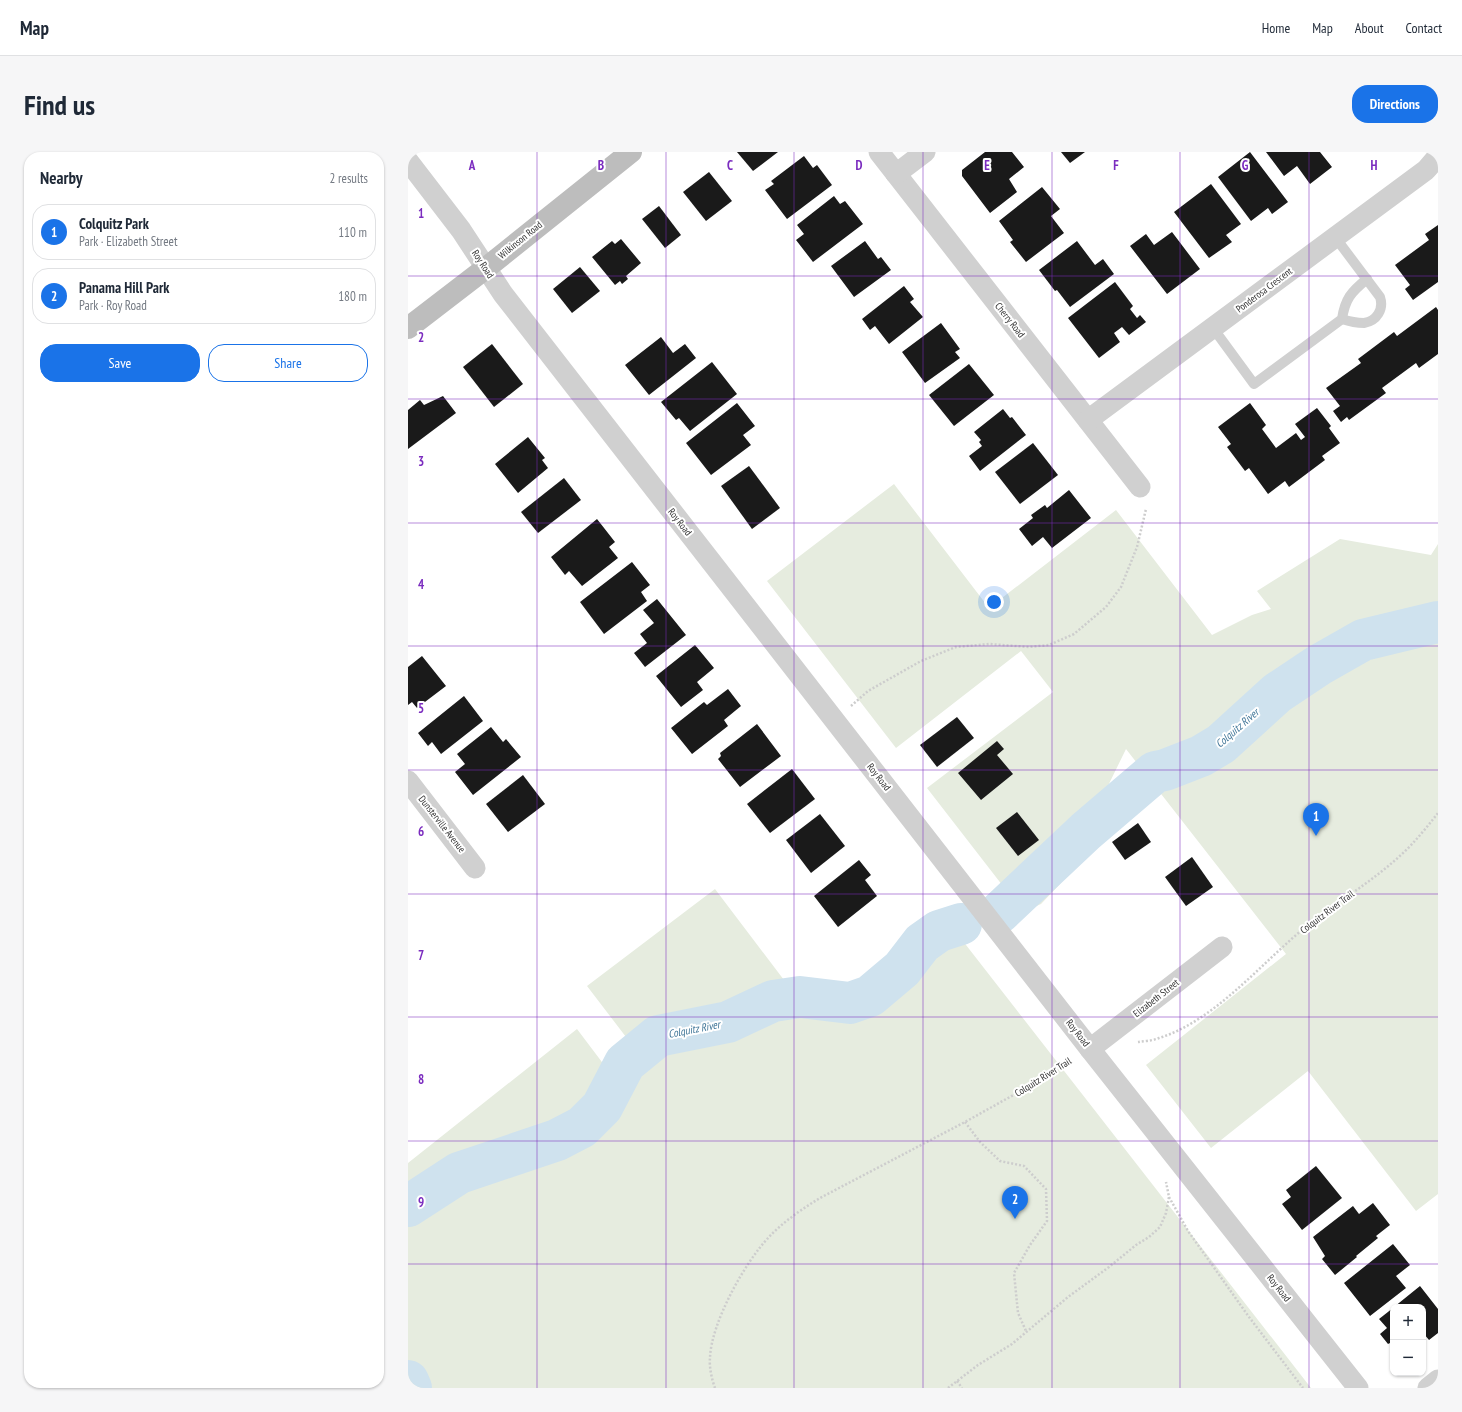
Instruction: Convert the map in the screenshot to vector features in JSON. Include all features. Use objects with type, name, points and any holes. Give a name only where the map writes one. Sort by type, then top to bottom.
[{"type":"main road","name":"Wilkinson Road","points":[[408,328],[486,268],[631,152]]},
{"type":"street","name":"Cherry Road","points":[[879,152],[1140,487]]},
{"type":"street","points":[[896,174],[925,152]]},
{"type":"street","name":"Ponderosa Crescent","points":[[1088,420],[1426,170],[1438,156]]},
{"type":"street","name":"Roy Road","points":[[408,161],[461,230],[502,294],[1090,1049],[1358,1388]]},
{"type":"street","name":"Dunsterville Avenue","points":[[408,781],[475,868]]},
{"type":"street","name":"Elizabeth Street","points":[[1090,1049],[1222,947]]},
{"type":"street","points":[[1428,1388],[1438,1380]]},
{"type":"lane","points":[[1335,237],[1380,297],[1382,304],[1380,312],[1370,321],[1363,323],[1342,319]]},
{"type":"lane","points":[[1212,328],[1254,384],[1342,319],[1344,305],[1350,294],[1367,279]]},
{"type":"path","points":[[835,721],[868,691],[921,661],[956,647],[989,644],[1029,647],[1049,645],[1074,634],[1106,607],[1121,587],[1137,547],[1147,508],[1140,487]]},
{"type":"path","name":"Colquitz River Trail","points":[[1134,1043],[1158,1039],[1194,1022],[1224,1000],[1307,926],[1381,872],[1403,853],[1438,813]]},
{"type":"path","name":"Colquitz River Trail","points":[[715,1388],[710,1359],[713,1334],[731,1292],[749,1263],[769,1237],[805,1207],[820,1198],[965,1122],[1017,1093],[1056,1067],[1090,1049]]},
{"type":"path","points":[[965,1122],[980,1142],[1000,1161],[1024,1166],[1046,1189],[1047,1221],[1030,1245],[1014,1273],[1018,1313],[1026,1331]]},
{"type":"path","points":[[948,1388],[978,1365],[1012,1344],[1068,1297],[1136,1245],[1149,1237],[1160,1227],[1166,1213],[1168,1197],[1165,1177],[1181,1163]]},
{"type":"path","points":[[1168,1197],[1188,1231],[1248,1317],[1303,1388]]},
{"type":"path","points":[[957,1381],[962,1388]]},
{"type":"shaded area","points":[[894,484],[989,608],[1116,510],[1212,635],[1252,615],[1271,609],[1257,591],[1340,539],[1431,555],[1438,544],[1438,1194],[1416,1211],[1308,1071],[1211,1148],[1146,1065],[1286,954],[1126,749],[1060,884],[1041,904],[1023,912],[927,788],[1053,692],[1021,651],[896,748],[767,581]]},
{"type":"shaded area","points":[[715,889],[787,984],[796,981],[805,982],[838,997],[856,997],[864,993],[871,987],[894,954],[908,942],[926,937],[959,936],[1311,1388],[408,1388],[408,1163],[577,1029],[617,1082],[626,1066],[639,1054],[587,986]]},
{"type":"building","points":[[737,152],[778,152],[753,171]]},
{"type":"building","points":[[985,152],[1012,152],[1024,167],[1009,179],[1017,192],[990,213],[962,176],[962,170]]},
{"type":"building","points":[[1061,152],[1085,152],[1070,163]]},
{"type":"building","points":[[1250,152],[1288,202],[1272,214],[1268,208],[1251,221],[1218,177]]},
{"type":"building","points":[[1266,152],[1320,152],[1332,167],[1310,184],[1297,166],[1284,176]]},
{"type":"building","points":[[804,156],[813,168],[817,165],[832,185],[787,219],[765,190],[774,184],[771,181]]},
{"type":"building","points":[[709,172],[732,201],[706,221],[683,192]]},
{"type":"building","points":[[1211,184],[1241,224],[1226,235],[1232,242],[1209,258],[1174,212]]},
{"type":"building","points":[[1042,187],[1060,209],[1051,216],[1064,233],[1026,262],[1010,242],[1013,240],[999,221]]},
{"type":"building","points":[[834,196],[840,204],[845,201],[863,224],[813,262],[796,240],[804,234],[797,225]]},
{"type":"building","points":[[659,206],[681,235],[665,248],[642,219]]},
{"type":"building","points":[[1438,225],[1438,282],[1413,300],[1405,289],[1410,285],[1395,265],[1429,240],[1425,234]]},
{"type":"building","points":[[1172,232],[1200,269],[1167,294],[1130,246],[1146,234],[1154,245]]},
{"type":"building","points":[[621,239],[641,263],[626,276],[628,279],[622,284],[620,281],[615,285],[592,257],[612,241],[615,244]]},
{"type":"building","points":[[865,241],[878,259],[881,257],[891,270],[854,297],[831,266]]},
{"type":"building","points":[[1077,241],[1095,265],[1103,259],[1114,274],[1070,307],[1057,290],[1055,291],[1039,270]]},
{"type":"building","points":[[580,267],[600,291],[572,313],[553,289]]},
{"type":"building","points":[[1115,282],[1133,306],[1130,309],[1137,318],[1140,315],[1146,322],[1129,335],[1122,327],[1114,333],[1120,342],[1099,358],[1068,318]]},
{"type":"building","points":[[904,286],[914,299],[910,302],[923,317],[889,344],[875,326],[870,330],[862,319]]},
{"type":"building","points":[[1436,307],[1438,310],[1438,354],[1419,368],[1416,363],[1382,388],[1386,393],[1349,420],[1347,417],[1341,422],[1333,411],[1340,406],[1326,388],[1361,363],[1358,359],[1394,332],[1397,336]]},
{"type":"building","points":[[941,323],[960,349],[955,352],[960,358],[925,383],[902,352]]},
{"type":"building","points":[[661,337],[673,353],[685,344],[696,358],[649,395],[625,365]]},
{"type":"building","points":[[492,344],[523,384],[494,407],[463,367]]},
{"type":"building","points":[[712,362],[737,394],[690,431],[679,418],[676,420],[661,402]]},
{"type":"building","points":[[969,364],[994,395],[954,426],[929,395]]},
{"type":"building","points":[[443,396],[456,413],[408,449],[408,410],[420,400],[424,405]]},
{"type":"building","points":[[737,403],[755,426],[743,435],[751,445],[711,475],[686,443]]},
{"type":"building","points":[[1250,403],[1266,425],[1262,429],[1276,448],[1296,433],[1301,440],[1305,437],[1295,424],[1317,408],[1331,426],[1329,428],[1340,443],[1322,456],[1325,460],[1289,487],[1285,481],[1268,494],[1249,468],[1245,471],[1227,447],[1231,444],[1218,427]]},
{"type":"building","points":[[1003,409],[1010,418],[1012,417],[1026,435],[980,471],[969,456],[982,446],[979,442],[981,440],[974,432]]},
{"type":"building","points":[[528,437],[545,458],[542,460],[548,468],[518,493],[495,464]]},
{"type":"building","points":[[1033,443],[1058,475],[1020,504],[995,472]]},
{"type":"building","points":[[749,466],[780,508],[752,529],[721,486]]},
{"type":"building","points":[[564,478],[581,500],[538,533],[521,512]]},
{"type":"building","points":[[1069,490],[1091,518],[1052,548],[1043,537],[1032,546],[1019,529],[1033,518],[1031,515],[1045,505],[1047,508]]},
{"type":"building","points":[[597,519],[615,542],[609,547],[618,558],[582,586],[569,571],[565,575],[551,557]]},
{"type":"building","points":[[632,562],[650,585],[641,592],[647,601],[604,634],[580,602]]},
{"type":"building","points":[[657,599],[686,635],[645,667],[634,653],[647,643],[640,634],[654,623],[643,610]]},
{"type":"building","points":[[695,645],[714,668],[697,682],[703,690],[681,707],[656,676]]},
{"type":"building","points":[[422,656],[446,686],[417,708],[412,702],[408,705],[408,667]]},
{"type":"building","points":[[728,689],[741,706],[724,720],[728,726],[692,754],[671,728],[704,702],[707,705]]},
{"type":"building","points":[[464,696],[483,721],[441,754],[432,742],[428,746],[418,733]]},
{"type":"building","points":[[957,717],[974,738],[937,767],[920,745]]},
{"type":"building","points":[[757,724],[781,756],[740,787],[718,759],[721,756],[720,753]]},
{"type":"building","points":[[491,727],[503,742],[506,739],[521,757],[473,795],[455,772],[465,764],[457,754]]},
{"type":"building","points":[[997,741],[1004,749],[997,755],[1013,774],[981,800],[958,773]]},
{"type":"building","points":[[792,769],[815,799],[770,833],[747,804]]},
{"type":"building","points":[[523,775],[545,804],[508,832],[486,804]]},
{"type":"building","points":[[1017,812],[1039,840],[1018,856],[996,828]]},
{"type":"building","points":[[820,814],[845,846],[811,873],[786,840]]},
{"type":"building","points":[[1138,823],[1151,842],[1125,860],[1112,842]]},
{"type":"building","points":[[1192,857],[1213,887],[1186,906],[1165,877]]},
{"type":"building","points":[[859,860],[871,875],[865,880],[877,896],[838,927],[814,896]]},
{"type":"building","points":[[1316,1166],[1342,1198],[1302,1230],[1282,1204],[1291,1197],[1286,1190]]},
{"type":"building","points":[[1373,1203],[1390,1225],[1376,1236],[1378,1238],[1335,1275],[1322,1259],[1325,1256],[1313,1237],[1353,1206],[1359,1214]]},
{"type":"building","points":[[1393,1244],[1410,1265],[1396,1276],[1406,1288],[1370,1316],[1344,1283]]},
{"type":"building","points":[[1420,1286],[1438,1309],[1438,1333],[1429,1340],[1426,1336],[1426,1304],[1398,1304]]},
{"type":"building","points":[[1390,1310],[1390,1343],[1388,1344],[1380,1334],[1387,1328],[1379,1319]]},
{"type":"waterway","name":"Colquitz River","points":[[999,913],[1086,831],[1155,772],[1165,770],[1201,756],[1221,744],[1277,693],[1319,665],[1363,640],[1438,622]]},
{"type":"waterway","name":"Colquitz River","points":[[408,1206],[459,1173],[557,1140],[582,1127],[602,1107],[625,1063],[658,1036],[728,1022],[773,1001],[800,997],[850,1003],[870,996],[902,969],[922,943],[939,931],[961,924]]},
{"type":"waterway","name":"Colquitz River","points":[[408,1381],[411,1388]]},
{"type":"place","name":"Colquitz Park","points":[[1316,836]]},
{"type":"place","name":"Panama Hill Park","points":[[1015,1219]]}]
